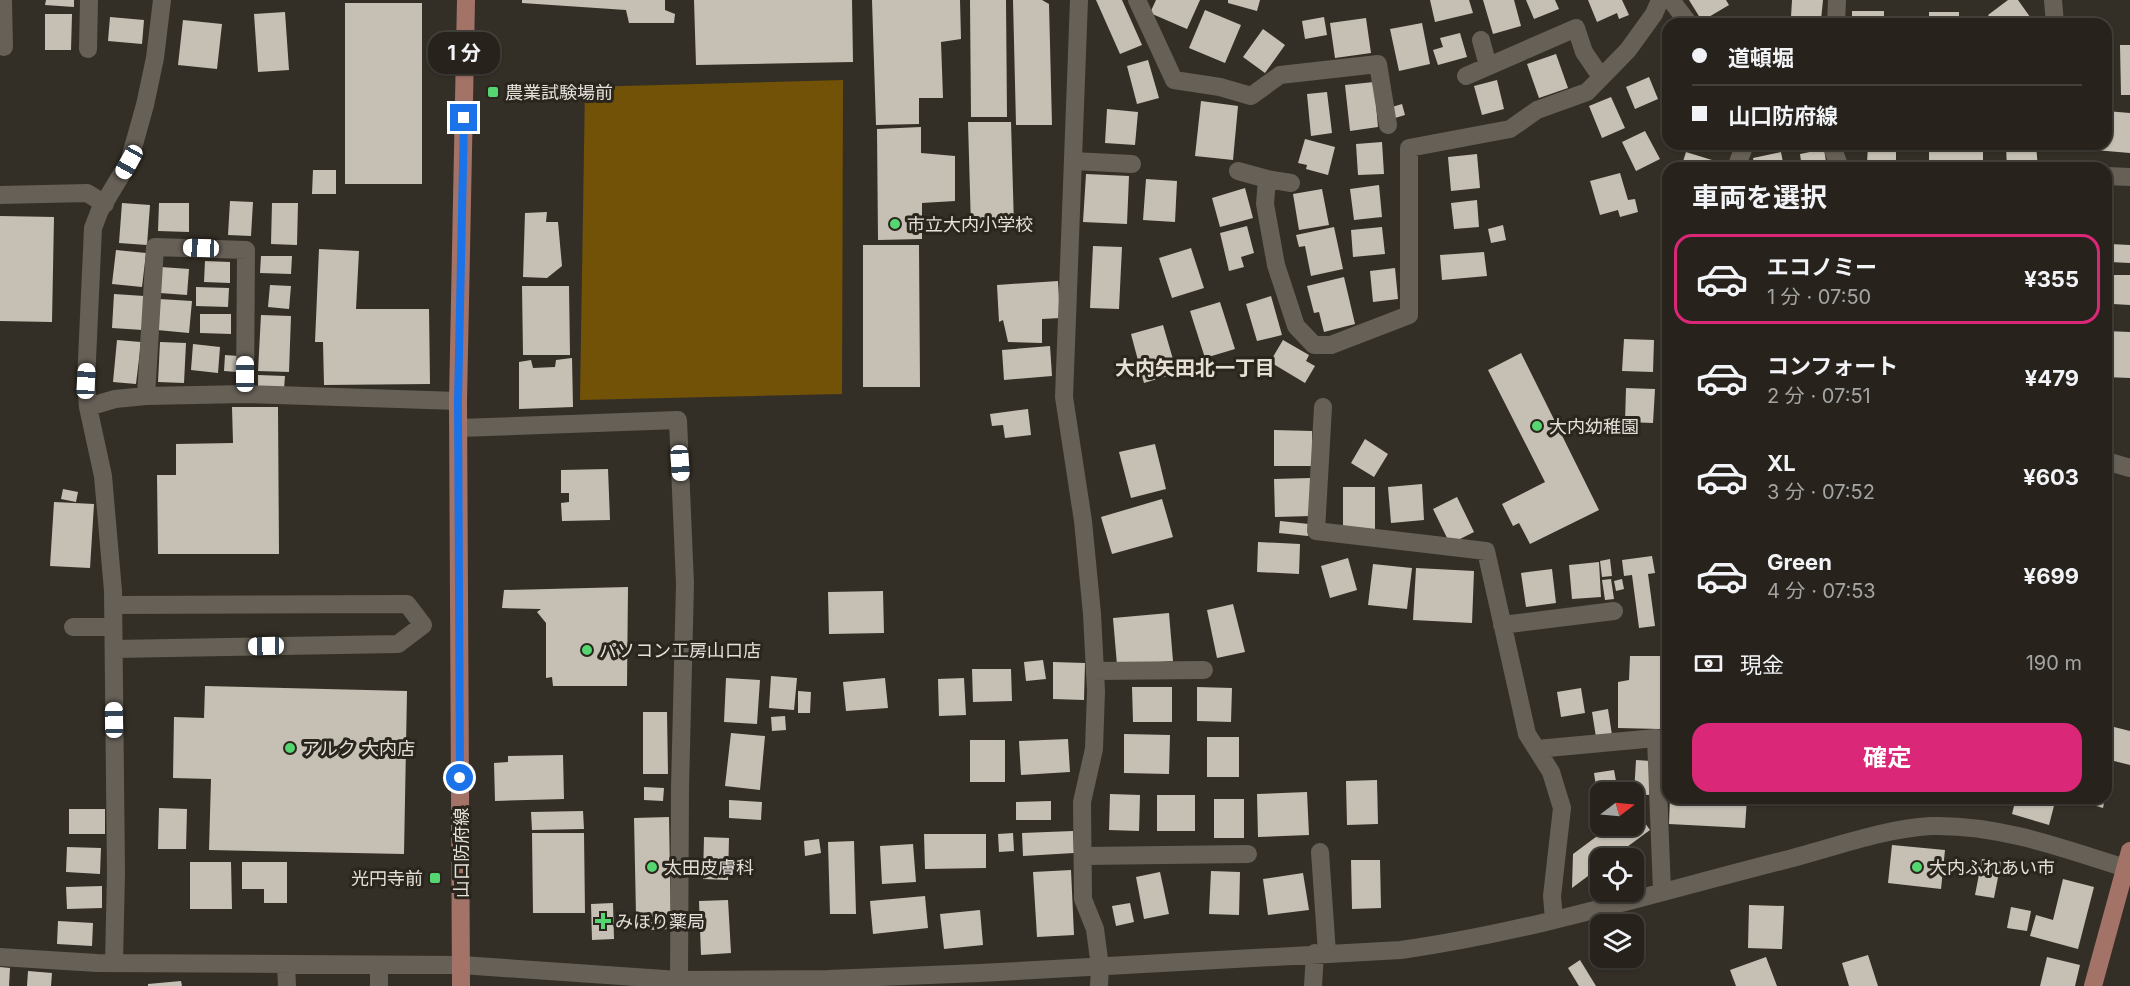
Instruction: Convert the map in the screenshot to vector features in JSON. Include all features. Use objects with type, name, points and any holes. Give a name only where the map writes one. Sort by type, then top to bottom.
[{"type":"main road","name":"山口防府線","points":[[461,986],[458,401],[466,0]]},
{"type":"main road","points":[[2093,986],[2128,860]]},
{"type":"street","points":[[3,0],[4,47]]},
{"type":"street","points":[[88,49],[89,0]]},
{"type":"street","points":[[114,962],[116,861],[113,605],[104,476],[88,407],[86,381],[93,228],[129,162],[146,105],[155,58],[162,0]]},
{"type":"street","points":[[1079,0],[1064,397],[1083,521],[1092,614],[1095,671],[1094,749],[1082,802],[1083,899],[1095,929],[1100,967],[1099,986]]},
{"type":"street","points":[[1137,0],[1174,80],[1220,87],[1251,96],[1280,75],[1378,64],[1388,125]]},
{"type":"street","points":[[1267,179],[1266,204],[1276,265],[1296,326],[1314,345],[1331,345],[1410,315],[1409,148],[1510,129],[1537,110],[1587,92],[1628,50],[1654,14],[1660,0]]},
{"type":"street","points":[[1671,0],[1684,18]]},
{"type":"street","points":[[1836,18],[1837,0]]},
{"type":"street","points":[[2053,0],[2054,18]]},
{"type":"street","points":[[1466,76],[1576,28],[1584,52],[1601,77]]},
{"type":"street","points":[[1481,40],[1488,66]]},
{"type":"street","points":[[1073,161],[1132,164]]},
{"type":"street","points":[[1238,171],[1292,183]]},
{"type":"street","points":[[2112,176],[2130,177]]},
{"type":"street","points":[[0,195],[87,193],[105,204]]},
{"type":"street","points":[[146,396],[155,247],[246,250],[245,394]]},
{"type":"street","points":[[88,407],[115,399],[146,396],[245,394],[458,401]]},
{"type":"street","points":[[1323,407],[1316,531],[1486,551],[1527,734],[1551,772],[1562,808],[1552,896],[1554,919]]},
{"type":"street","points":[[459,428],[678,420],[684,584],[680,777],[691,982]]},
{"type":"street","points":[[2112,463],[2130,468]]},
{"type":"street","points":[[113,605],[407,604],[423,625],[398,644],[114,649]]},
{"type":"street","points":[[1502,625],[1614,611]]},
{"type":"street","points":[[73,627],[113,627]]},
{"type":"street","points":[[1095,671],[1204,670]]},
{"type":"street","points":[[1537,749],[1656,738],[1662,891]]},
{"type":"street","points":[[0,957],[97,963],[461,966],[691,982],[828,979],[1100,967],[1401,950],[1445,944],[1554,919],[1908,828],[1932,826],[1990,831],[2128,860]]},
{"type":"street","points":[[1313,986],[1321,953],[1320,852]]},
{"type":"street","points":[[1083,856],[1248,854]]},
{"type":"street","points":[[286,965],[287,986]]},
{"type":"street","points":[[379,966],[380,986]]},
{"type":"shaded area","points":[[843,80],[842,394],[580,400],[585,87]]},
{"type":"building","points":[[46,0],[74,0],[74,7],[45,5]]},
{"type":"building","points":[[522,0],[665,0],[665,10],[675,14],[674,23],[629,23],[626,10],[522,3]]},
{"type":"building","points":[[694,0],[852,0],[853,62],[696,65]]},
{"type":"building","points":[[872,0],[960,0],[961,39],[941,42],[943,98],[919,98],[919,124],[876,125]]},
{"type":"building","points":[[970,0],[1006,0],[1007,117],[971,117]]},
{"type":"building","points":[[1013,0],[1042,0],[1049,4],[1052,125],[1016,125]]},
{"type":"building","points":[[1096,0],[1122,0],[1142,45],[1120,54]]},
{"type":"building","points":[[1156,0],[1200,0],[1187,29],[1150,13]]},
{"type":"building","points":[[1228,0],[1260,0],[1257,11],[1228,3]]},
{"type":"building","points":[[1430,0],[1469,0],[1473,13],[1435,22]]},
{"type":"building","points":[[1483,0],[1514,0],[1521,26],[1493,34]]},
{"type":"building","points":[[1526,0],[1555,0],[1559,9],[1534,19]]},
{"type":"building","points":[[1588,0],[1622,0],[1629,15],[1619,19],[1617,13],[1597,22]]},
{"type":"building","points":[[1689,0],[1726,0],[1729,5],[1707,18],[1700,18]]},
{"type":"building","points":[[1792,0],[1823,0],[1821,18],[1791,17]]},
{"type":"building","points":[[2008,0],[2018,0],[2031,18],[1990,18],[1988,15]]},
{"type":"building","points":[[345,3],[422,3],[422,184],[345,184]]},
{"type":"building","points":[[1205,10],[1241,25],[1225,63],[1189,48]]},
{"type":"building","points":[[1852,11],[1884,11],[1884,18],[1852,18]]},
{"type":"building","points":[[285,12],[289,70],[258,72],[254,14]]},
{"type":"building","points":[[1929,12],[1959,12],[1959,18],[1929,18]]},
{"type":"building","points":[[45,14],[72,14],[71,50],[45,50]]},
{"type":"building","points":[[110,17],[144,20],[142,44],[108,41]]},
{"type":"building","points":[[1324,17],[1327,35],[1305,39],[1302,21]]},
{"type":"building","points":[[1366,18],[1371,53],[1335,58],[1330,23]]},
{"type":"building","points":[[183,20],[222,24],[217,69],[178,65]]},
{"type":"building","points":[[1422,23],[1430,64],[1399,71],[1390,29]]},
{"type":"building","points":[[1263,29],[1285,45],[1265,73],[1243,57]]},
{"type":"building","points":[[1460,33],[1467,57],[1438,65],[1433,50],[1443,47],[1440,38]]},
{"type":"building","points":[[2120,45],[2130,45],[2130,95],[2121,95]]},
{"type":"building","points":[[1556,54],[1568,88],[1539,98],[1527,64]]},
{"type":"building","points":[[1148,60],[1159,98],[1137,104],[1127,66]]},
{"type":"building","points":[[1649,77],[1658,99],[1635,109],[1626,87]]},
{"type":"building","points":[[1497,80],[1504,109],[1482,115],[1474,86]]},
{"type":"building","points":[[1374,82],[1378,127],[1350,131],[1345,85]]},
{"type":"building","points":[[1327,92],[1332,133],[1311,136],[1307,94]]},
{"type":"building","points":[[1611,97],[1625,128],[1602,138],[1589,106]]},
{"type":"building","points":[[1201,101],[1238,106],[1233,160],[1195,156]]},
{"type":"building","points":[[1402,104],[1405,115],[1395,118],[1392,107]]},
{"type":"building","points":[[1107,109],[1138,112],[1135,145],[1105,143]]},
{"type":"building","points":[[2112,112],[2130,113],[2130,153],[2095,150],[2112,150]]},
{"type":"building","points":[[968,122],[1011,122],[1014,226],[971,227]]},
{"type":"building","points":[[921,127],[921,153],[955,156],[955,201],[922,203],[922,239],[878,240],[877,129]]},
{"type":"building","points":[[1645,131],[1660,159],[1636,171],[1622,142]]},
{"type":"building","points":[[1305,139],[1335,147],[1328,175],[1306,169],[1307,165],[1298,163]]},
{"type":"building","points":[[1382,142],[1384,174],[1358,175],[1356,144]]},
{"type":"building","points":[[1824,150],[1826,162],[1801,162],[1800,154]]},
{"type":"building","points":[[1868,150],[1896,150],[1896,162],[1867,162]]},
{"type":"building","points":[[1929,150],[1983,150],[1983,162],[1929,162]]},
{"type":"building","points":[[2006,150],[2036,150],[2037,162],[2007,162]]},
{"type":"building","points":[[1686,152],[1718,162],[1683,162]]},
{"type":"building","points":[[1781,152],[1783,162],[1754,162],[1753,158]]},
{"type":"building","points":[[1477,154],[1480,188],[1451,191],[1448,157]]},
{"type":"building","points":[[313,170],[336,170],[336,194],[312,194]]},
{"type":"building","points":[[1620,173],[1628,200],[1635,199],[1638,212],[1620,217],[1618,210],[1600,215],[1590,181]]},
{"type":"building","points":[[1086,174],[1129,176],[1127,224],[1083,222]]},
{"type":"building","points":[[1146,179],[1177,181],[1175,222],[1143,220]]},
{"type":"building","points":[[1379,185],[1382,217],[1354,220],[1350,189]]},
{"type":"building","points":[[1245,188],[1253,218],[1220,227],[1212,198]]},
{"type":"building","points":[[1322,189],[1329,225],[1299,230],[1293,194]]},
{"type":"building","points":[[1477,200],[1479,227],[1454,229],[1451,203]]},
{"type":"building","points":[[230,201],[253,202],[251,236],[228,235]]},
{"type":"building","points":[[122,203],[150,205],[147,245],[119,243]]},
{"type":"building","points":[[159,203],[189,203],[189,232],[158,231]]},
{"type":"building","points":[[272,203],[298,203],[297,245],[271,244]]},
{"type":"building","points":[[547,212],[546,222],[558,222],[562,266],[547,278],[523,277],[525,213]]},
{"type":"building","points":[[0,216],[54,217],[52,322],[0,321]]},
{"type":"building","points":[[1503,225],[1506,240],[1491,243],[1488,229]]},
{"type":"building","points":[[1247,226],[1254,253],[1241,257],[1244,267],[1229,271],[1220,233]]},
{"type":"building","points":[[1334,227],[1343,269],[1311,276],[1305,246],[1299,247],[1296,235]]},
{"type":"building","points":[[1382,227],[1385,254],[1353,257],[1351,230]]},
{"type":"building","points":[[2112,244],[2130,245],[2130,263],[2112,262]]},
{"type":"building","points":[[863,245],[919,245],[920,387],[863,387]]},
{"type":"building","points":[[1093,246],[1122,247],[1119,309],[1090,308]]},
{"type":"building","points":[[1191,248],[1204,288],[1172,298],[1159,258]]},
{"type":"building","points":[[319,249],[359,251],[356,309],[429,309],[430,384],[324,385],[323,342],[315,342]]},
{"type":"building","points":[[116,250],[146,253],[142,287],[112,284]]},
{"type":"building","points":[[1484,252],[1487,276],[1442,280],[1440,255]]},
{"type":"building","points":[[261,256],[292,256],[291,274],[260,273]]},
{"type":"building","points":[[205,261],[230,262],[230,283],[204,282]]},
{"type":"building","points":[[161,267],[189,269],[187,295],[160,293]]},
{"type":"building","points":[[1395,268],[1398,299],[1373,302],[1370,271]]},
{"type":"building","points":[[2114,275],[2130,275],[2130,305],[2113,304]]},
{"type":"building","points":[[1344,277],[1355,324],[1324,332],[1319,312],[1314,313],[1307,286]]},
{"type":"building","points":[[1058,281],[1060,318],[1042,319],[1042,343],[1008,342],[1003,320],[999,322],[997,285]]},
{"type":"building","points":[[270,285],[291,286],[289,309],[268,307]]},
{"type":"building","points":[[522,286],[569,286],[570,355],[523,355]]},
{"type":"building","points":[[196,287],[229,288],[228,307],[196,306]]},
{"type":"building","points":[[114,294],[144,296],[143,330],[112,328]]},
{"type":"building","points":[[1271,296],[1282,335],[1257,341],[1246,304]]},
{"type":"building","points":[[159,299],[192,301],[189,333],[157,330]]},
{"type":"building","points":[[1220,302],[1235,349],[1205,358],[1190,311]]},
{"type":"building","points":[[200,314],[231,314],[231,334],[200,333]]},
{"type":"building","points":[[261,315],[291,316],[289,372],[258,371]]},
{"type":"building","points":[[1163,325],[1177,373],[1144,383],[1131,334]]},
{"type":"building","points":[[2112,331],[2130,332],[2130,378],[2112,377]]},
{"type":"building","points":[[1624,339],[1654,340],[1653,372],[1622,371]]},
{"type":"building","points":[[117,340],[141,342],[136,384],[113,382]]},
{"type":"building","points":[[1283,340],[1309,355],[1306,361],[1315,366],[1305,383],[1270,362]]},
{"type":"building","points":[[160,342],[186,343],[184,383],[158,382]]},
{"type":"building","points":[[193,344],[220,347],[218,373],[191,370]]},
{"type":"building","points":[[1050,346],[1052,376],[1004,380],[1002,350]]},
{"type":"building","name":"大内幼稚園","points":[[1521,353],[1599,510],[1530,544],[1519,523],[1513,526],[1502,504],[1545,482],[1488,370]]},
{"type":"building","points":[[225,355],[238,356],[237,372],[224,371]]},
{"type":"building","points":[[572,358],[573,407],[519,409],[519,362],[531,360],[533,368],[555,367],[556,360]]},
{"type":"building","points":[[258,375],[285,376],[284,389],[258,388]]},
{"type":"building","points":[[1626,388],[1655,389],[1653,423],[1625,422]]},
{"type":"building","points":[[232,407],[278,407],[279,554],[158,554],[157,475],[176,475],[176,444],[233,443]]},
{"type":"building","points":[[1028,409],[1031,435],[1005,438],[1003,425],[992,426],[990,414]]},
{"type":"building","points":[[1274,430],[1312,431],[1312,466],[1274,466]]},
{"type":"building","points":[[1365,439],[1388,454],[1374,477],[1351,463]]},
{"type":"building","points":[[1155,444],[1166,489],[1131,498],[1119,452]]},
{"type":"building","points":[[608,469],[610,520],[562,521],[561,503],[569,502],[569,493],[561,493],[561,470]]},
{"type":"building","points":[[1310,478],[1311,516],[1275,517],[1274,479]]},
{"type":"building","points":[[1422,484],[1424,520],[1391,523],[1388,487]]},
{"type":"building","points":[[1343,487],[1375,487],[1375,533],[1343,532]]},
{"type":"building","points":[[63,489],[78,492],[76,502],[61,499]]},
{"type":"building","points":[[1457,497],[1474,532],[1450,544],[1433,509]]},
{"type":"building","points":[[1162,499],[1173,537],[1112,554],[1101,517]]},
{"type":"building","points":[[54,502],[94,504],[90,568],[50,566]]},
{"type":"building","points":[[1280,521],[1309,524],[1308,536],[1279,533]]},
{"type":"building","points":[[1258,542],[1300,544],[1299,574],[1257,572]]},
{"type":"building","points":[[1652,556],[1655,573],[1648,574],[1655,626],[1639,628],[1632,575],[1624,576],[1622,560]]},
{"type":"building","points":[[1348,558],[1357,590],[1330,598],[1321,566]]},
{"type":"building","points":[[1610,559],[1612,576],[1602,577],[1600,561]]},
{"type":"building","points":[[1599,562],[1601,597],[1572,599],[1569,565]]},
{"type":"building","points":[[1373,564],[1412,568],[1407,609],[1368,605]]},
{"type":"building","points":[[1416,568],[1474,571],[1472,623],[1413,620]]},
{"type":"building","points":[[1552,569],[1556,603],[1526,607],[1521,573]]},
{"type":"building","points":[[1611,579],[1614,599],[1605,600],[1602,580]]},
{"type":"building","points":[[1622,579],[1624,589],[1616,591],[1614,581]]},
{"type":"building","name":"パソコン工房山口店","points":[[628,587],[627,686],[553,686],[552,677],[546,678],[546,623],[537,612],[541,609],[502,608],[504,590]]},
{"type":"building","points":[[883,591],[884,633],[829,634],[828,592]]},
{"type":"building","points":[[1233,604],[1245,652],[1217,658],[1207,610]]},
{"type":"building","points":[[1169,613],[1173,661],[1117,665],[1113,618]]},
{"type":"building","points":[[1630,656],[1662,656],[1660,729],[1618,728],[1618,682],[1629,680]]},
{"type":"building","points":[[1043,660],[1046,679],[1026,681],[1024,662]]},
{"type":"building","points":[[1053,662],[1085,663],[1084,700],[1053,699]]},
{"type":"building","points":[[972,669],[1011,669],[1012,701],[973,702]]},
{"type":"building","points":[[771,676],[797,678],[794,710],[769,708]]},
{"type":"building","points":[[726,678],[760,680],[757,724],[724,722]]},
{"type":"building","points":[[885,678],[888,708],[846,711],[843,682]]},
{"type":"building","points":[[964,678],[966,715],[939,716],[938,679]]},
{"type":"building","name":"アルク 大内店","points":[[205,686],[407,691],[404,854],[209,850],[211,779],[173,778],[174,717],[204,718]]},
{"type":"building","points":[[1132,687],[1172,687],[1172,722],[1133,722]]},
{"type":"building","points":[[1197,687],[1232,688],[1231,722],[1197,721]]},
{"type":"building","points":[[1581,688],[1585,713],[1561,717],[1557,692]]},
{"type":"building","points":[[798,691],[811,692],[810,713],[798,713]]},
{"type":"building","points":[[1608,709],[1612,735],[1596,737],[1592,712]]},
{"type":"building","points":[[643,712],[667,712],[668,774],[643,774]]},
{"type":"building","points":[[785,716],[786,730],[772,731],[771,717]]},
{"type":"building","points":[[2112,726],[2130,731],[2130,765],[2112,760]]},
{"type":"building","points":[[731,733],[765,736],[760,790],[725,786]]},
{"type":"building","points":[[1124,734],[1170,735],[1169,774],[1124,773]]},
{"type":"building","points":[[1207,737],[1239,737],[1239,777],[1207,777]]},
{"type":"building","points":[[1068,739],[1070,772],[1021,775],[1019,741]]},
{"type":"building","points":[[970,740],[1005,740],[1005,782],[970,782]]},
{"type":"building","points":[[563,755],[564,799],[495,801],[494,763],[508,762],[508,756]]},
{"type":"building","points":[[1636,760],[1651,761],[1649,795],[1644,795],[1644,782],[1635,782]]},
{"type":"building","points":[[1614,770],[1616,782],[1595,782],[1594,773]]},
{"type":"building","points":[[1377,780],[1378,824],[1347,825],[1346,781]]},
{"type":"building","points":[[644,787],[664,788],[663,801],[644,800]]},
{"type":"building","points":[[1307,792],[1309,835],[1258,837],[1257,794]]},
{"type":"building","points":[[1110,794],[1140,795],[1139,831],[1109,830]]},
{"type":"building","points":[[1157,795],[1195,795],[1195,831],[1157,831]]},
{"type":"building","points":[[1214,799],[1244,799],[1244,838],[1214,838]]},
{"type":"building","points":[[729,800],[762,802],[761,820],[729,818]]},
{"type":"building","points":[[1051,801],[1051,820],[1016,820],[1016,802]]},
{"type":"building","points":[[1670,804],[1747,804],[1745,828],[1669,824]]},
{"type":"building","points":[[2014,804],[2054,804],[2049,825],[2012,814]]},
{"type":"building","points":[[2090,804],[2104,804],[2103,808]]},
{"type":"building","points":[[159,808],[187,809],[186,849],[158,849]]},
{"type":"building","points":[[69,809],[105,809],[105,834],[69,834]]},
{"type":"building","points":[[583,811],[584,829],[532,830],[531,812]]},
{"type":"building","name":"太田皮膚科","points":[[669,817],[671,929],[646,930],[646,915],[636,915],[634,818]]},
{"type":"building","points":[[1644,822],[1650,830],[1644,834]]},
{"type":"building","points":[[1073,831],[1074,853],[1023,856],[1022,833]]},
{"type":"building","points":[[532,833],[584,833],[585,913],[533,913]]},
{"type":"building","points":[[1013,833],[1014,851],[999,852],[998,834]]},
{"type":"building","points":[[924,834],[986,834],[986,868],[925,869]]},
{"type":"building","points":[[1597,836],[1642,836],[1626,848],[1590,848],[1590,874],[1572,888],[1573,854]]},
{"type":"building","points":[[704,837],[729,838],[728,880],[703,879]]},
{"type":"building","points":[[819,839],[821,853],[805,856],[804,841]]},
{"type":"building","points":[[854,841],[856,914],[830,914],[828,842]]},
{"type":"building","points":[[913,844],[916,882],[882,884],[880,846]]},
{"type":"building","name":"大内ふれあい市","points":[[1892,845],[1945,850],[1941,889],[1888,883]]},
{"type":"building","points":[[67,847],[101,848],[100,874],[66,872]]},
{"type":"building","points":[[1982,859],[2001,862],[1994,898],[1975,895]]},
{"type":"building","points":[[1351,860],[1380,860],[1381,908],[1352,909]]},
{"type":"building","points":[[190,862],[231,862],[232,909],[190,909]]},
{"type":"building","points":[[242,862],[287,862],[287,903],[264,903],[264,889],[242,889]]},
{"type":"building","points":[[1071,870],[1074,935],[1037,937],[1033,872]]},
{"type":"building","points":[[1211,871],[1240,872],[1239,915],[1209,914]]},
{"type":"building","points":[[1160,872],[1169,914],[1144,919],[1136,877]]},
{"type":"building","points":[[1303,873],[1309,910],[1268,915],[1263,879]]},
{"type":"building","points":[[2063,879],[2094,887],[2078,949],[2030,936],[2036,915],[2053,920]]},
{"type":"building","points":[[102,886],[102,908],[67,909],[66,887]]},
{"type":"building","points":[[925,896],[928,928],[873,934],[870,901]]},
{"type":"building","points":[[728,900],[731,953],[701,955],[699,901]]},
{"type":"building","name":"みほり薬局","points":[[613,903],[614,939],[592,940],[591,904]]},
{"type":"building","points":[[1130,903],[1134,922],[1116,926],[1112,906]]},
{"type":"building","points":[[1749,905],[1784,906],[1782,949],[1748,948]]},
{"type":"building","points":[[2011,907],[2031,911],[2027,931],[2007,928]]},
{"type":"building","points":[[980,910],[983,945],[944,949],[940,914]]},
{"type":"building","points":[[58,921],[93,923],[92,946],[57,944]]},
{"type":"building","points":[[1868,955],[1878,986],[1849,986],[1842,963]]},
{"type":"building","points":[[1766,957],[1777,986],[1736,986],[1730,970]]},
{"type":"building","points":[[2047,957],[2080,965],[2075,986],[2040,986]]},
{"type":"building","points":[[1580,960],[1596,986],[1579,986],[1568,968]]},
{"type":"building","points":[[0,967],[10,968],[9,986],[0,986]]},
{"type":"building","points":[[28,971],[52,973],[51,986],[27,986]]},
{"type":"building","points":[[181,981],[182,986],[148,986],[148,984]]},
{"type":"place","name":"農業試験場前","points":[[493,92]]},
{"type":"place","name":"市立大内小学校","points":[[895,224]]},
{"type":"place","name":"大内幼稚園","points":[[1537,426]]},
{"type":"place","name":"パソコン工房山口店","points":[[587,650]]},
{"type":"place","name":"アルク 大内店","points":[[290,748]]},
{"type":"place","name":"太田皮膚科","points":[[652,867]]},
{"type":"place","name":"大内ふれあい市","points":[[1917,867]]},
{"type":"place","name":"光円寺前","points":[[435,878]]},
{"type":"place","name":"みほり薬局","points":[[603,921]]},
{"type":"district","name":"大内矢田北一丁目","points":[[1195,368]]},
{"type":"route","points":[[460,778],[458,401],[464,118]]}]
